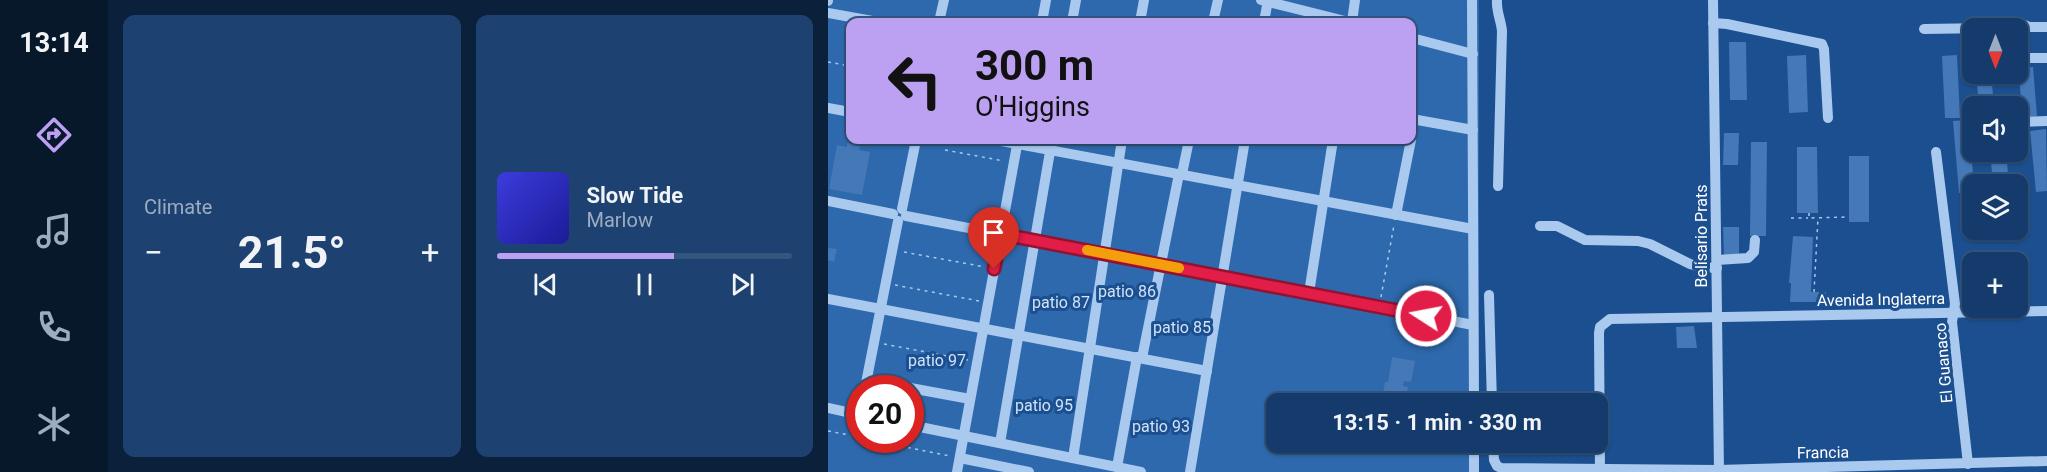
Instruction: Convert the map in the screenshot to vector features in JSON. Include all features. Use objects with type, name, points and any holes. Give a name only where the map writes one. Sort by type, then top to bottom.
[{"type":"street","points":[[940,18],[944,0]]},
{"type":"street","points":[[1043,18],[1046,0]]},
{"type":"street","points":[[1073,18],[1076,0]]},
{"type":"street","points":[[1141,18],[1144,0]]},
{"type":"street","points":[[1214,18],[1218,0]]},
{"type":"street","points":[[1351,18],[1355,0]]},
{"type":"street","points":[[1472,0],[1474,393]]},
{"type":"street","points":[[1497,0],[1502,31],[1498,186]]},
{"type":"street","name":"Belisario Prats","points":[[1713,0],[1719,471]]},
{"type":"street","points":[[1264,18],[1265,1],[1334,18]]},
{"type":"street","points":[[828,13],[856,18]]},
{"type":"street","points":[[1713,23],[1822,44],[1828,118]]},
{"type":"street","points":[[2029,27],[2047,27]]},
{"type":"street","points":[[1924,29],[1962,28]]},
{"type":"street","points":[[1416,39],[1473,54]]},
{"type":"street","points":[[2028,58],[2047,58]]},
{"type":"street","points":[[828,108],[846,111]]},
{"type":"street","points":[[1416,120],[1473,130]]},
{"type":"street","points":[[2028,122],[2047,122]]},
{"type":"street","points":[[868,375],[915,144]]},
{"type":"street","points":[[957,472],[1018,144]]},
{"type":"street","points":[[1073,458],[1121,144]]},
{"type":"street","points":[[1117,467],[1139,358],[1188,144]]},
{"type":"street","points":[[1190,472],[1244,144]]},
{"type":"street","points":[[1309,293],[1332,144]]},
{"type":"street","points":[[1396,215],[1410,144]]},
{"type":"street","points":[[1000,443],[1051,145],[1118,163],[1473,228]]},
{"type":"street","name":"El Guanaco","points":[[1936,152],[1955,304],[1952,322],[1968,464]]},
{"type":"street","points":[[828,201],[1473,325]]},
{"type":"street","points":[[1540,226],[1557,226],[1585,240],[1638,241],[1650,244],[1700,267],[1748,258],[1754,252],[1755,240]]},
{"type":"street","points":[[1489,295],[1492,393]]},
{"type":"street","points":[[828,299],[1207,371]]},
{"type":"street","name":"Avenida Inglaterra","points":[[1600,471],[1600,327],[1610,319],[2047,311]]},
{"type":"street","points":[[924,392],[970,399]]},
{"type":"street","points":[[828,408],[846,412]]},
{"type":"street","points":[[924,428],[1141,472]]},
{"type":"street","points":[[1474,453],[1474,472]]},
{"type":"street","name":"Francia","points":[[1494,453],[1495,464],[1501,468],[1577,467],[1600,471],[1852,469],[2047,461]]},
{"type":"street","points":[[960,458],[1029,472]]},
{"type":"path","points":[[828,62],[846,65]]},
{"type":"path","points":[[945,150],[1014,163]]},
{"type":"path","points":[[1809,213],[1809,218]]},
{"type":"path","points":[[1380,307],[1396,215]]},
{"type":"path","points":[[1791,218],[1849,217]]},
{"type":"path","points":[[1814,292],[1818,218]]},
{"type":"path","points":[[893,250],[994,269]]},
{"type":"path","points":[[886,284],[988,302]]},
{"type":"path","points":[[875,342],[977,362]]},
{"type":"path","points":[[828,430],[846,434]]},
{"type":"path","points":[[924,451],[960,458]]},
{"type":"green space","points":[[828,0],[1479,0],[1479,393],[1266,393],[1266,453],[1479,453],[1479,472],[828,472]]},
{"type":"building","points":[[1729,42],[1746,42],[1747,100],[1730,100]]},
{"type":"building","points":[[1806,55],[1808,112],[1789,113],[1787,56]]},
{"type":"building","points":[[1957,55],[1960,118],[1945,118],[1942,56]]},
{"type":"building","points":[[2028,67],[2033,67],[2037,116],[2028,117],[2028,96],[2021,96],[2020,84],[2028,84]]},
{"type":"building","points":[[1977,84],[1992,84],[1993,96],[1978,96]]},
{"type":"building","points":[[1962,120],[1962,162],[1972,162],[1973,174],[1962,174],[1962,193],[1959,193],[1953,121]]},
{"type":"building","points":[[2046,129],[2047,191],[2036,192],[2030,131]]},
{"type":"building","points":[[1724,133],[1739,133],[1738,165],[1723,165]]},
{"type":"building","points":[[1751,142],[1767,142],[1766,236],[1750,236]]},
{"type":"building","points":[[847,144],[860,145],[859,150],[870,152],[862,195],[829,189],[837,145],[847,147]]},
{"type":"building","points":[[1797,147],[1817,147],[1818,213],[1797,213]]},
{"type":"building","points":[[1849,156],[1869,156],[1869,222],[1849,222]]},
{"type":"building","points":[[1991,162],[2007,162],[2008,174],[1992,174]]},
{"type":"building","points":[[1723,227],[1739,227],[1739,258],[1724,258]]},
{"type":"building","points":[[1793,236],[1813,237],[1811,292],[1826,292],[1826,302],[1790,302],[1791,283],[1789,283]]},
{"type":"building","points":[[828,248],[837,249],[834,262],[828,260]]},
{"type":"building","points":[[1694,326],[1697,348],[1677,348],[1676,327]]},
{"type":"building","points":[[1392,357],[1415,361],[1411,382],[1404,381],[1403,386],[1408,387],[1407,393],[1383,393],[1385,382],[1388,382]]},
{"type":"slow traffic","points":[[1087,250],[1179,268]]},
{"type":"route","points":[[994,269],[1001,234],[1426,316]]},
{"type":"park label","name":"patio 86","points":[[1127,291]]},
{"type":"park label","name":"patio 87","points":[[1061,302]]},
{"type":"park label","name":"patio 85","points":[[1182,327]]},
{"type":"park label","name":"patio 97","points":[[937,360]]},
{"type":"park label","name":"patio 95","points":[[1044,405]]},
{"type":"park label","name":"patio 93","points":[[1161,426]]}]
